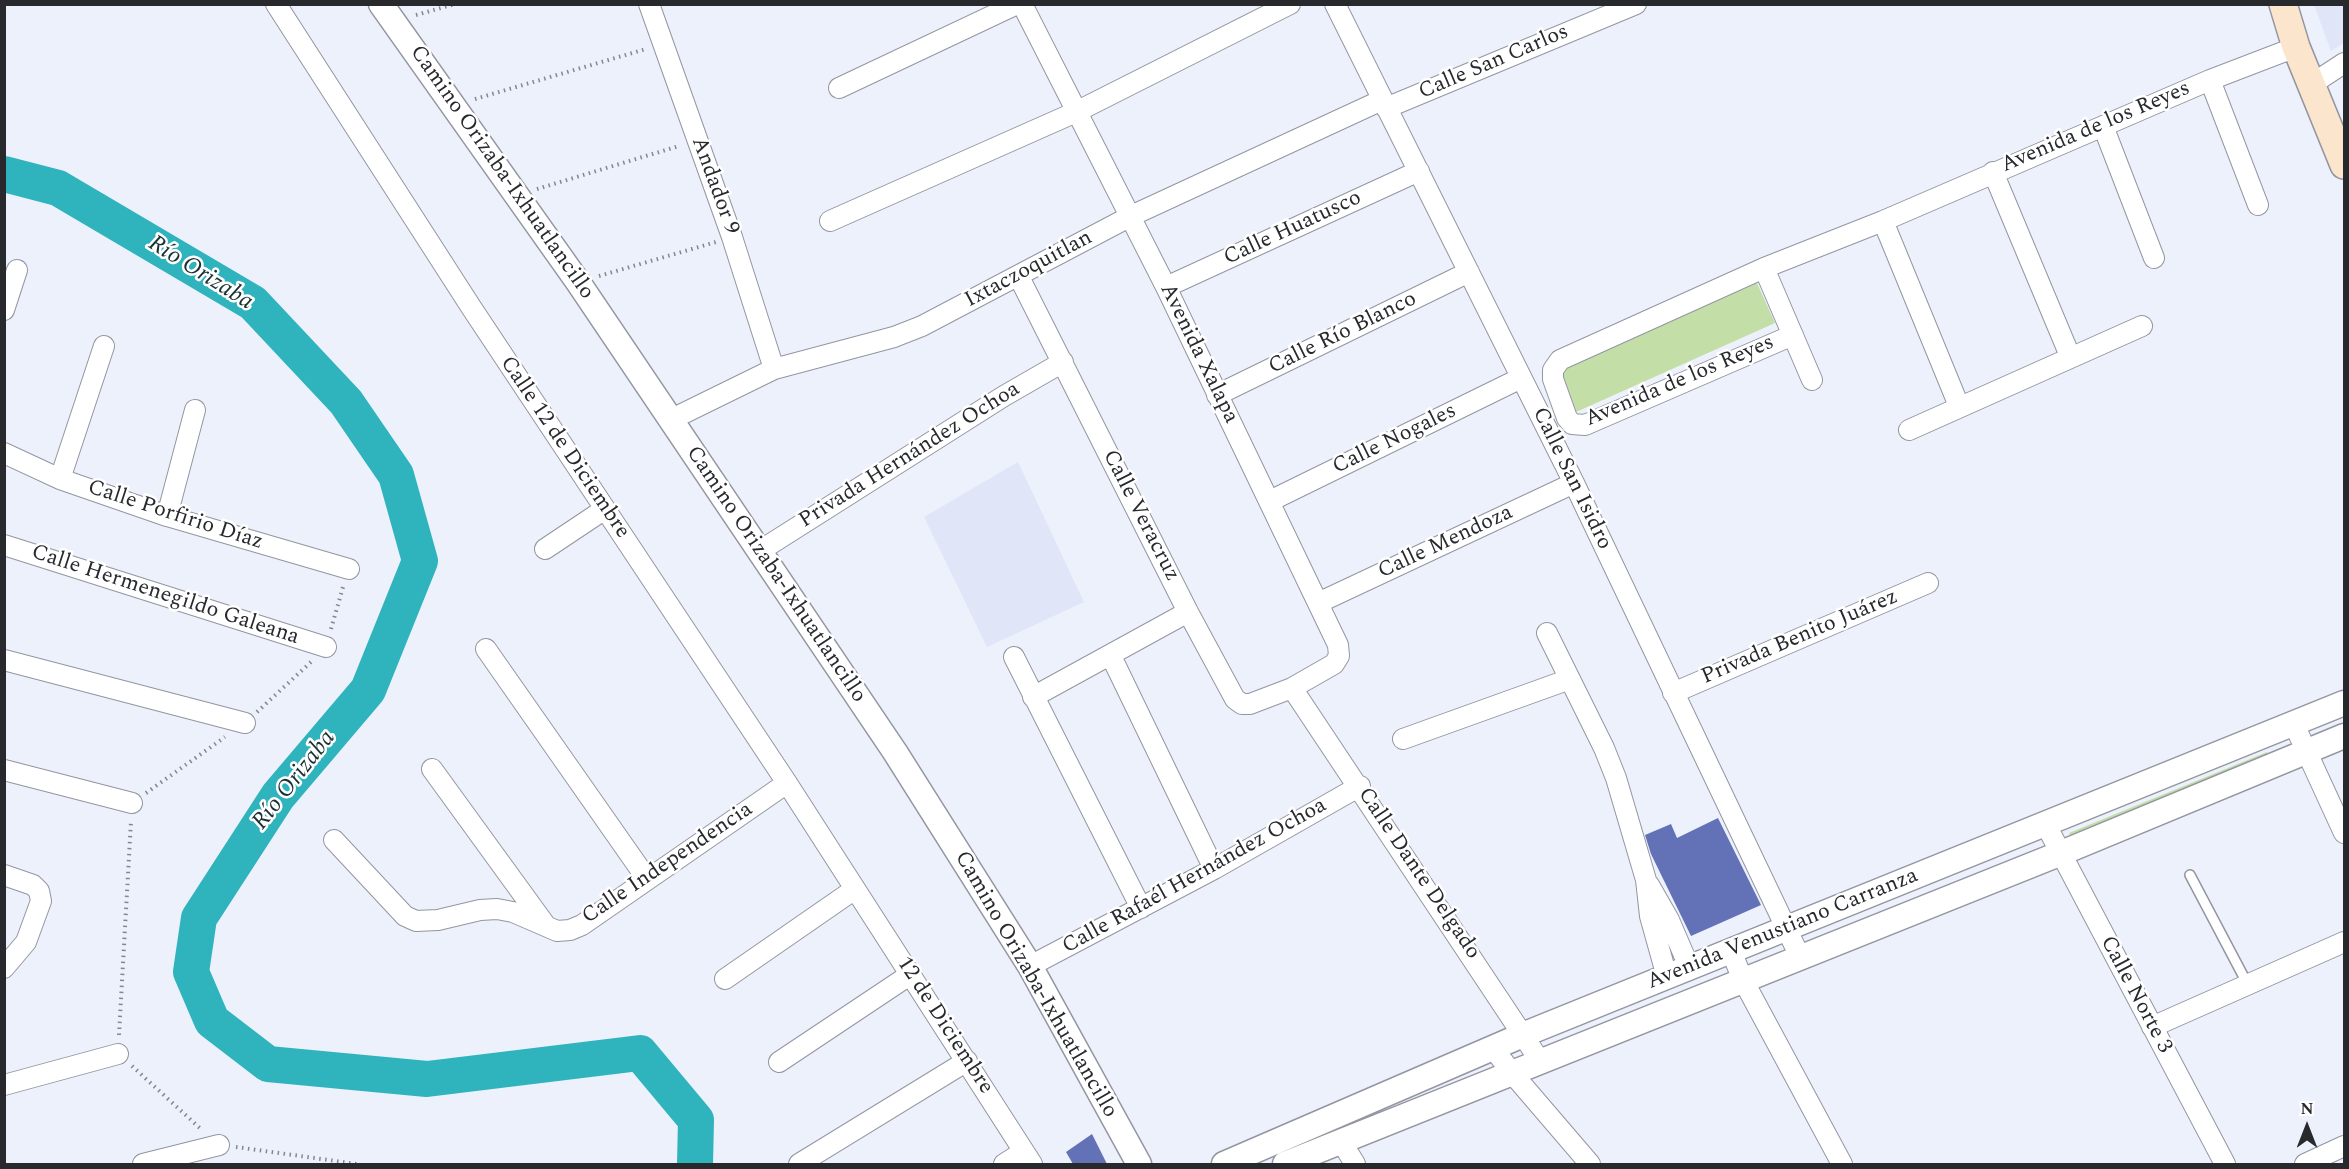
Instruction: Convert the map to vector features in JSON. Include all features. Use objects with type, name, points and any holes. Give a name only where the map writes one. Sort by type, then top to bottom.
[{"type":"main road","points":[[2283,4],[2296,47],[2344,165]]},
{"type":"street","name":"Calle 12 de Diciembre","points":[[276,4],[341,108],[855,889]]},
{"type":"street","name":"Andador 9","points":[[649,4],[732,237],[774,369]]},
{"type":"street","points":[[839,88],[1017,4]]},
{"type":"street","name":"Avenida Xalapa","points":[[1022,4],[1167,287],[1338,645],[1339,656],[1334,664],[1292,688]]},
{"type":"street","points":[[830,221],[1076,112],[1290,4]]},
{"type":"street","name":"Calle San Isidro","points":[[1335,4],[1574,483],[1800,957]]},
{"type":"street","name":"Calle San Carlos","points":[[1384,104],[1636,4]]},
{"type":"street","name":"Camino Orizaba-Ixhuatlancillo","points":[[388,13],[578,282],[895,752],[1030,966],[1139,1164]]},
{"type":"street","name":"Avenida de los Reyes","points":[[1764,268],[1793,335],[1591,424],[1578,426],[1567,418],[1553,379],[1553,370],[1560,360],[1764,268],[1883,221],[2210,80],[2296,47]]},
{"type":"street","points":[[2312,84],[2344,63]]},
{"type":"street","points":[[2210,80],[2258,205]]},
{"type":"street","name":"Ixtaczoquitlan","points":[[670,420],[774,369],[894,337],[1019,277],[1131,216],[1384,104]]},
{"type":"street","points":[[2103,126],[2154,258]]},
{"type":"street","name":"Calle Huatusco","points":[[1167,287],[1419,171]]},
{"type":"street","points":[[1993,172],[2070,356]]},
{"type":"street","points":[[1883,221],[1959,406]]},
{"type":"street","points":[[4,310],[17,270]]},
{"type":"street","name":"Calle Río Blanco","points":[[1217,395],[1469,272]]},
{"type":"street","name":"Calle Veracruz","points":[[1019,277],[1188,612],[1239,703],[1250,704],[1292,688]]},
{"type":"street","points":[[1909,430],[2070,356],[2142,326]]},
{"type":"street","points":[[1793,335],[1812,380]]},
{"type":"street","points":[[60,479],[104,346]]},
{"type":"street","name":"Privada Hernández Ochoa","points":[[758,552],[994,402],[1063,362]]},
{"type":"street","name":"Calle Nogales","points":[[1270,501],[1521,378]]},
{"type":"street","points":[[167,516],[195,410]]},
{"type":"street","name":"Calle Porfirio Díaz","points":[[4,453],[60,479],[167,516],[348,569]]},
{"type":"street","name":"Calle Mendoza","points":[[1318,603],[1574,483]]},
{"type":"street","points":[[545,549],[605,509]]},
{"type":"street","name":"Calle Hermenegildo Galeana","points":[[4,546],[326,647]]},
{"type":"street","name":"Privada Benito Juárez","points":[[1673,693],[1928,583]]},
{"type":"street","points":[[1033,697],[1188,612]]},
{"type":"street","points":[[1547,633],[1616,778],[1646,880],[1654,934],[1667,977]]},
{"type":"street","points":[[486,649],[648,879]]},
{"type":"street","points":[[1111,656],[1214,869]]},
{"type":"street","points":[[1014,657],[1141,908]]},
{"type":"street","points":[[4,660],[245,723]]},
{"type":"street","points":[[1403,739],[1570,680]]},
{"type":"street","name":"Calle Dante Delgado","points":[[1292,688],[1360,786],[1540,1061]]},
{"type":"street","name":"Avenida Venustiano Carranza","points":[[1224,1164],[1524,1034],[1690,969],[1786,928],[2344,703]]},
{"type":"street","points":[[2293,722],[2344,833]]},
{"type":"street","name":"Avenida Venustiano Carranza","points":[[1285,1164],[2059,854],[2344,736]]},
{"type":"street","points":[[432,769],[546,926]]},
{"type":"street","points":[[4,770],[132,802]]},
{"type":"street","name":"Calle Independencia","points":[[334,840],[405,916],[416,921],[438,920],[480,910],[497,909],[513,912],[557,931],[570,930],[582,925],[787,783]]},
{"type":"street","name":"Calle Rafaél Hernández Ochoa","points":[[1030,966],[1214,869],[1360,786]]},
{"type":"street","name":"Calle Norte 3","points":[[2046,825],[2059,854],[2225,1164]]},
{"type":"street","points":[[4,875],[33,885],[39,891],[41,901],[26,942],[4,968]]},
{"type":"street","points":[[1646,880],[1669,920],[1690,969]]},
{"type":"street","points":[[724,979],[855,889]]},
{"type":"street","name":"12 de Diciembre","points":[[855,889],[1028,1158]]},
{"type":"street","points":[[2152,1027],[2344,942]]},
{"type":"street","points":[[1731,951],[1743,980],[1842,1164]]},
{"type":"street","points":[[779,1062],[911,974]]},
{"type":"street","points":[[1493,1048],[1590,1164]]},
{"type":"street","points":[[4,1085],[118,1054]]},
{"type":"street","points":[[799,1164],[967,1061]]},
{"type":"street","points":[[1341,1141],[1355,1164]]},
{"type":"street","points":[[142,1164],[219,1145]]},
{"type":"street","points":[[2304,1164],[2344,1146]]},
{"type":"street","points":[[1004,1164],[1028,1158]]},
{"type":"lane","points":[[2190,875],[2248,985]]},
{"type":"path","points":[[388,13],[455,4]]},
{"type":"path","points":[[454,105],[664,43]]},
{"type":"path","points":[[517,195],[697,140]]},
{"type":"path","points":[[578,282],[732,237]]},
{"type":"path","points":[[348,569],[326,647],[245,723],[132,802],[118,1054],[219,1145],[357,1164]]},
{"type":"shaded area","points":[[2314,5],[2344,5],[2344,43],[2331,51]]},
{"type":"shaded area","points":[[1018,462],[1084,602],[987,647],[924,517]]},
{"type":"green space","points":[[1757,283],[1775,323],[1576,412],[1558,371]]},
{"type":"green space","points":[[2267,752],[2269,756],[2071,837],[2069,833]]},
{"type":"building","points":[[1718,818],[1761,905],[1691,936],[1651,854],[1645,835],[1671,824],[1677,838]]},
{"type":"building","points":[[1092,1134],[1107,1164],[1073,1164],[1066,1152]]},
{"type":"waterway","name":"Río Orizaba","points":[[4,174],[58,188],[253,303],[346,402],[396,475],[420,561],[368,690],[278,796],[199,918],[191,972],[212,1021],[268,1064],[427,1079],[640,1053],[696,1120],[695,1164]]}]
